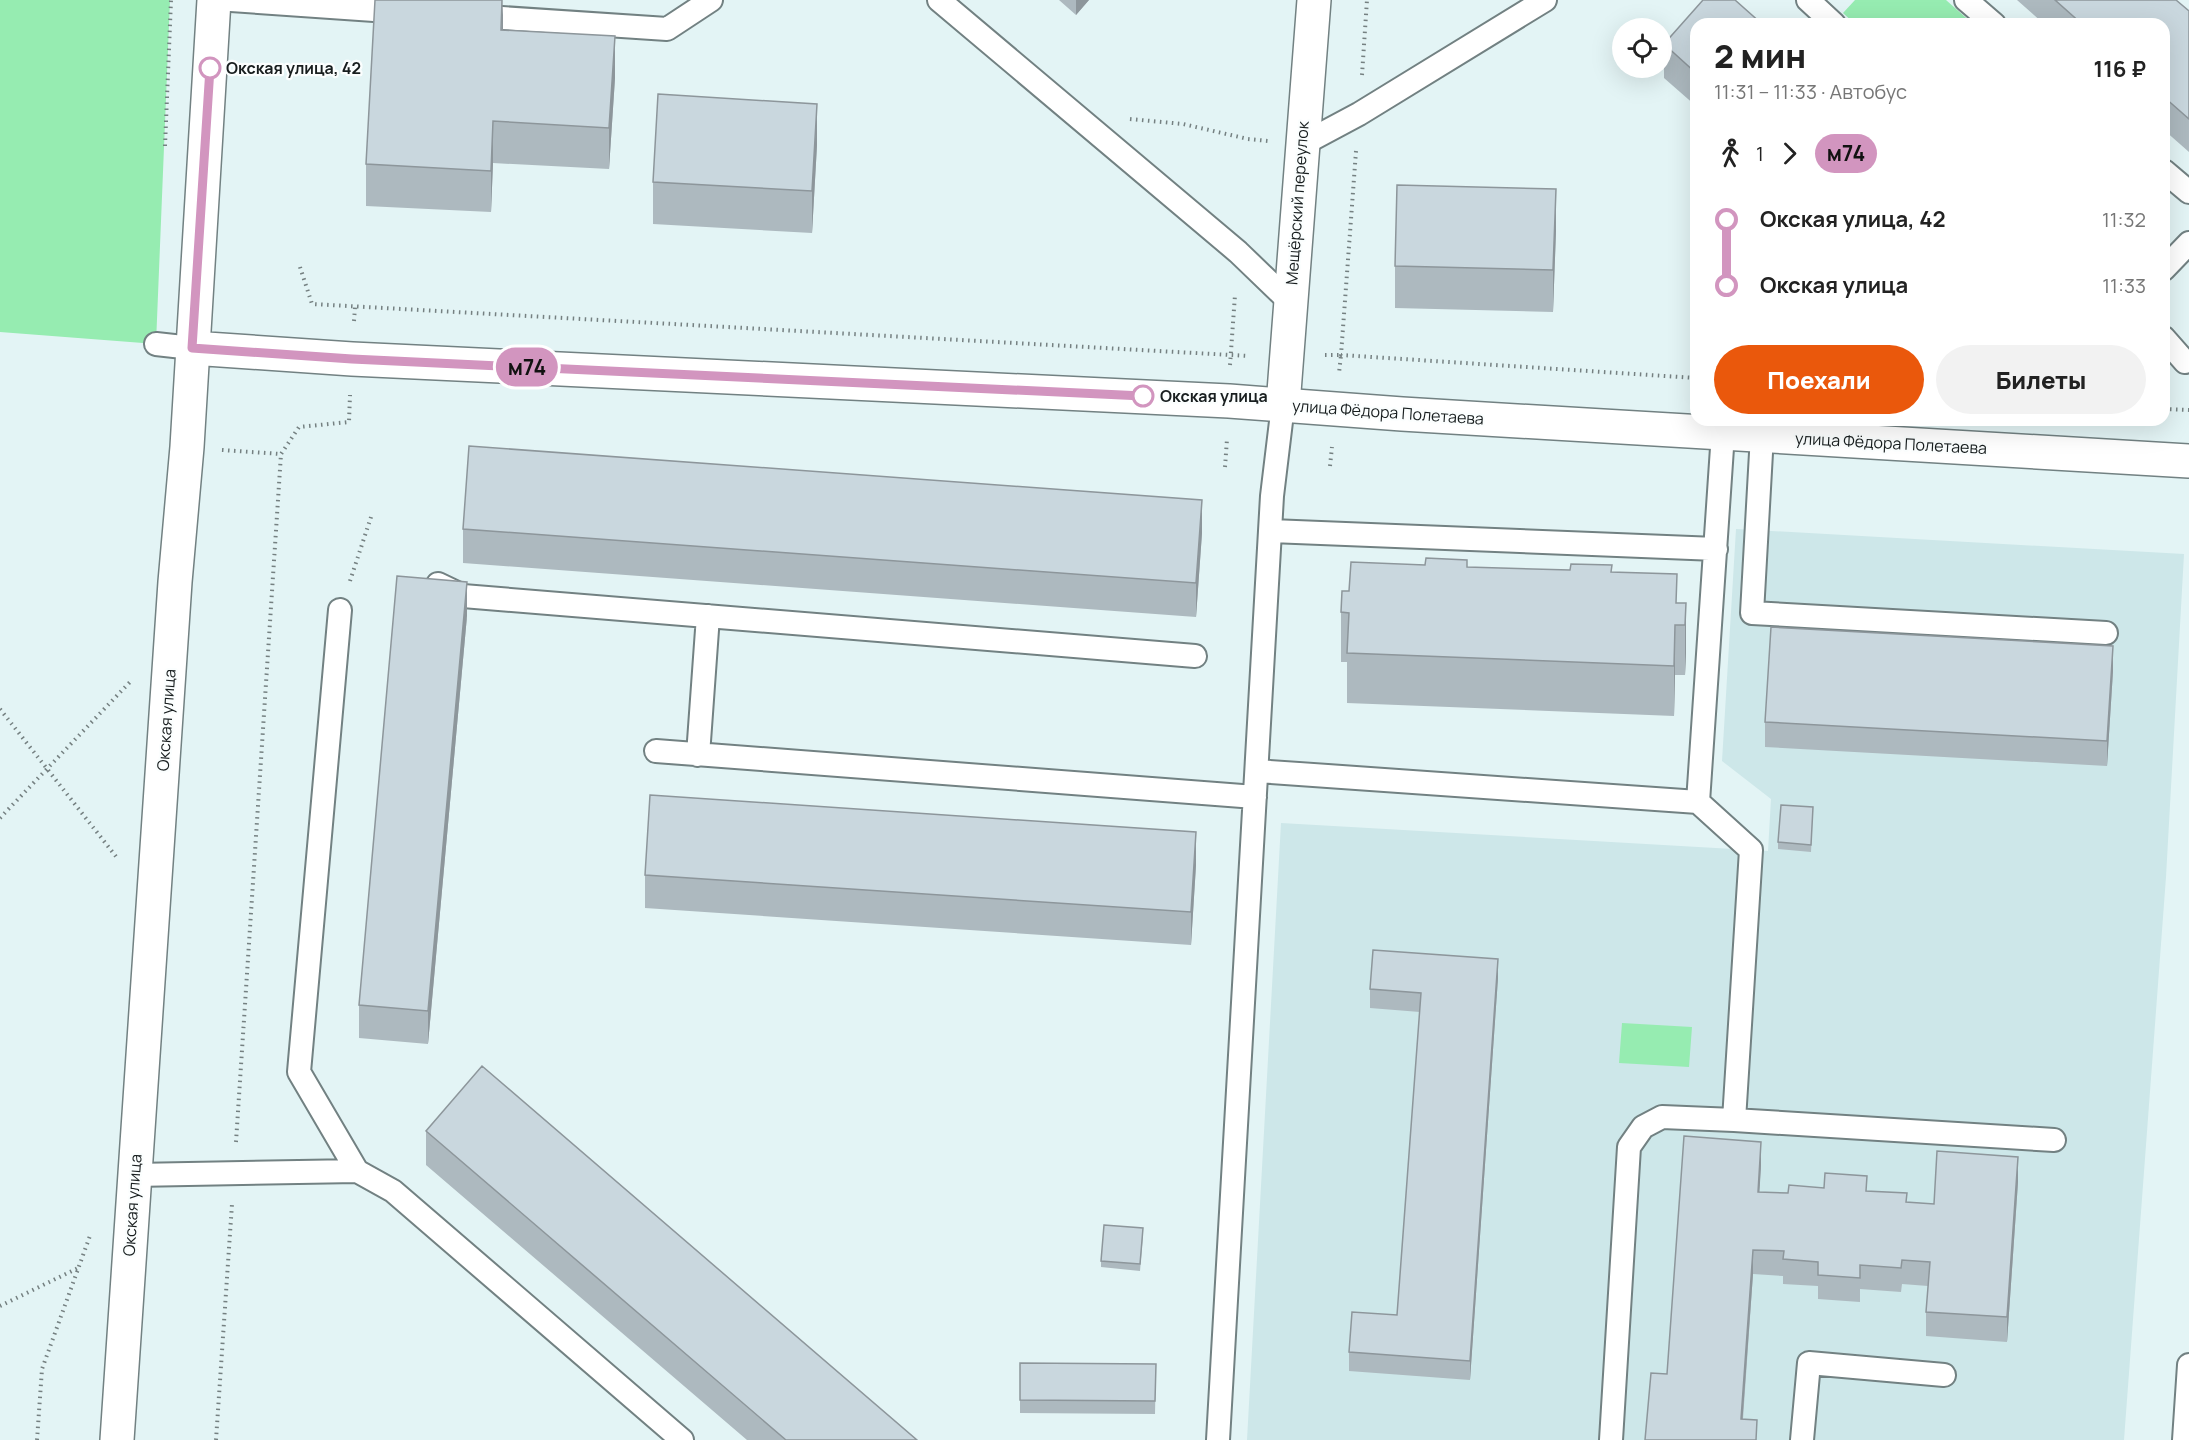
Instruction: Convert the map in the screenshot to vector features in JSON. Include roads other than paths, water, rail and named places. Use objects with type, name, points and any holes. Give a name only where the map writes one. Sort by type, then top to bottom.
[{"type":"main road","name":"Окская улица","points":[[117,1440],[174,594],[187,447],[214,0]]},
{"type":"main road","name":"Мещёрский переулок","points":[[1283,405],[1301,145],[1314,0]]},
{"type":"main road","name":"улица Фёдора Полетаева","points":[[192,348],[352,359],[1131,396],[2189,461]]},
{"type":"lane","points":[[231,0],[421,13]]},
{"type":"lane","points":[[456,15],[667,29],[711,0]]},
{"type":"lane","points":[[939,0],[1238,252],[1290,302]]},
{"type":"lane","points":[[1808,0],[1828,18]]},
{"type":"lane","points":[[1966,0],[1987,18]]},
{"type":"lane","points":[[1301,145],[1359,114],[1536,2]]},
{"type":"lane","points":[[2170,176],[2189,192]]},
{"type":"lane","points":[[2170,263],[2189,243]]},
{"type":"lane","points":[[156,344],[192,348]]},
{"type":"lane","points":[[2170,345],[2185,362]]},
{"type":"lane","points":[[1218,1440],[1275,464],[1283,405]]},
{"type":"lane","points":[[1698,802],[1723,433]]},
{"type":"lane","points":[[1762,435],[1752,613],[2106,633]]},
{"type":"lane","points":[[1271,531],[1716,549]]},
{"type":"lane","points":[[431,581],[462,596],[1195,656]]},
{"type":"lane","points":[[340,610],[299,1072],[357,1172]]},
{"type":"lane","points":[[698,755],[708,616]]},
{"type":"lane","points":[[656,752],[1255,796]]},
{"type":"lane","points":[[1257,771],[1698,802],[1751,850],[1734,1119]]},
{"type":"lane","points":[[1611,1440],[1629,1147],[1643,1127],[1662,1117],[1734,1119],[2054,1140]]},
{"type":"lane","points":[[134,1175],[357,1172],[393,1191],[673,1437]]},
{"type":"lane","points":[[1803,1440],[1809,1364],[1944,1375]]},
{"type":"lane","points":[[2184,1440],[2188,1410],[2189,1365]]},
{"type":"place","name":"Окская улица, 42","points":[[210,68]]},
{"type":"place","name":"Окская улица","points":[[1143,396]]}]
